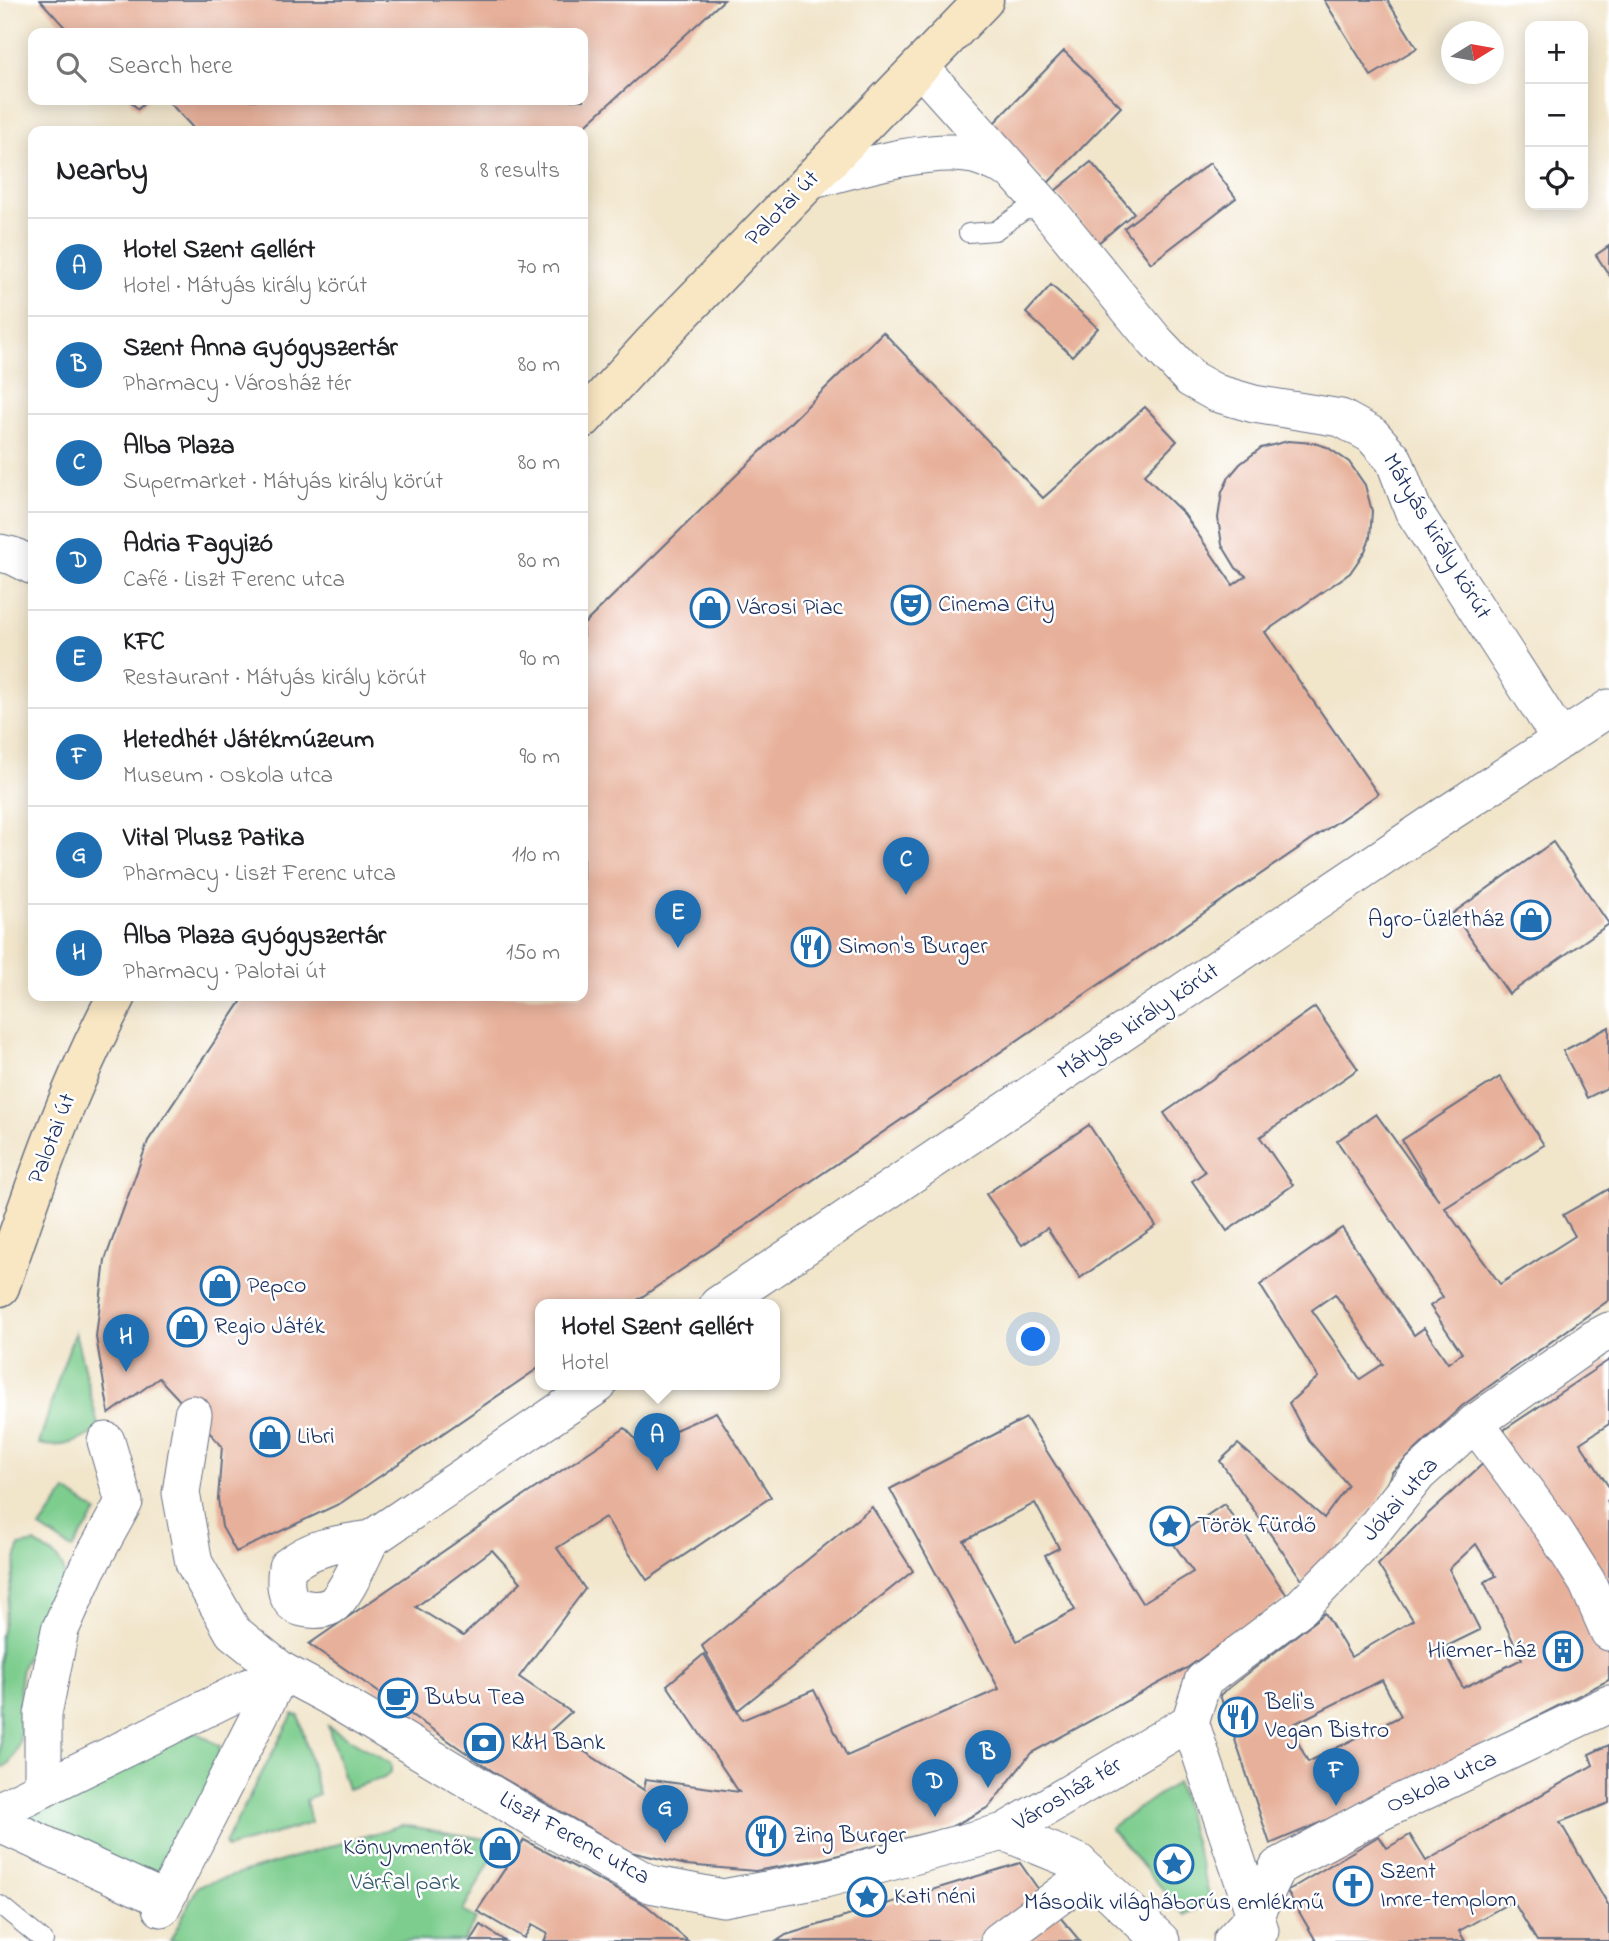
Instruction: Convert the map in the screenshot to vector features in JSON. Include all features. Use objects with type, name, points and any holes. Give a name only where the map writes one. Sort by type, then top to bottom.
[{"type":"main road","name":"Palotai út","points":[[588,414],[984,0]]},
{"type":"main road","name":"Palotai út","points":[[0,1287],[50,1143],[88,1049],[114,1001]]},
{"type":"street","name":"Mátyás király körút","points":[[920,67],[1049,211],[1155,341],[1191,379],[1216,393],[1254,404],[1341,418],[1372,435],[1394,460],[1413,510],[1561,740]]},
{"type":"street","points":[[809,181],[865,166],[953,153],[976,155],[1013,170]]},
{"type":"street","points":[[0,553],[28,564]]},
{"type":"street","name":"Mátyás király körút","points":[[727,1299],[1444,816],[1609,708]]},
{"type":"street","name":"Jókai utca","points":[[1190,1722],[1203,1681],[1301,1607],[1359,1548],[1418,1474],[1475,1423],[1609,1331]]},
{"type":"street","points":[[370,1539],[591,1390]]},
{"type":"street","name":"Liszt Ferenc utca","points":[[193,1414],[181,1493],[194,1563],[233,1632],[282,1671],[329,1696],[535,1820],[650,1884],[723,1898],[825,1879],[1004,1832]]},
{"type":"street","points":[[1475,1423],[1554,1530],[1587,1583],[1609,1632]]},
{"type":"street","points":[[43,1789],[43,1714],[60,1630],[88,1569],[124,1502],[106,1441]]},
{"type":"street","points":[[124,1502],[181,1493]]},
{"type":"street","points":[[0,1810],[282,1671]]},
{"type":"street","points":[[0,1824],[163,1904],[282,1671]]},
{"type":"street","name":"Oskola utca","points":[[1251,1933],[1278,1867],[1382,1811],[1609,1704]]},
{"type":"street","points":[[1190,1722],[1251,1933]]},
{"type":"street","name":"Városház tér","points":[[1004,1832],[1190,1722]]},
{"type":"street","name":"Városház tér","points":[[1004,1832],[1078,1862],[1161,1941]]},
{"type":"street","points":[[999,1941],[1090,1873]]},
{"type":"lane","points":[[968,233],[995,232],[1025,210],[1049,211]]},
{"type":"lane","points":[[0,1905],[44,1941]]},
{"type":"green space","points":[[75,1332],[99,1429],[70,1443],[55,1446],[39,1444],[61,1371]]},
{"type":"green space","points":[[66,1491],[97,1512],[72,1549],[40,1528]]},
{"type":"green space","points":[[35,1543],[61,1563],[63,1585],[21,1673],[20,1739],[17,1751],[0,1770],[0,1640],[19,1546]]},
{"type":"green space","points":[[293,1714],[299,1716],[319,1795],[306,1800],[311,1823],[227,1848],[225,1843]]},
{"type":"green space","points":[[328,1726],[391,1764],[391,1772],[384,1778],[347,1789]]},
{"type":"green space","points":[[190,1729],[220,1746],[218,1774],[173,1861],[145,1884],[19,1827],[28,1805]]},
{"type":"green space","points":[[1177,1782],[1211,1901],[1185,1915],[1110,1828]]},
{"type":"green space","name":"Várfal park","points":[[402,1825],[485,1839],[496,1850],[463,1911],[476,1919],[463,1941],[170,1941],[198,1886]]},
{"type":"building","points":[[40,0],[724,0],[585,126],[191,126],[172,105],[588,105],[588,28],[65,28]]},
{"type":"building","points":[[1324,0],[1387,0],[1417,48],[1371,76]]},
{"type":"building","points":[[1064,51],[1121,107],[1048,183],[990,127]]},
{"type":"building","points":[[1091,162],[1134,213],[1098,243],[1055,191]]},
{"type":"building","points":[[1210,163],[1236,198],[1151,263],[1124,228]]},
{"type":"building","points":[[1609,246],[1609,275],[1596,255]]},
{"type":"building","points":[[1051,285],[1098,328],[1072,356],[1026,313]]},
{"type":"building","points":[[883,332],[1043,498],[1145,407],[1177,441],[1144,475],[1184,514],[1233,585],[1246,576],[1236,568],[1222,545],[1218,518],[1222,492],[1229,477],[1240,464],[1261,448],[1288,441],[1327,447],[1349,462],[1365,485],[1372,511],[1370,538],[1365,551],[1350,573],[1265,632],[1378,794],[639,1299],[535,1299],[535,1370],[341,1503],[236,1552],[222,1527],[218,1499],[222,1446],[159,1378],[109,1414],[96,1337],[105,1260],[148,1141],[242,1001],[588,1001],[588,620]]},
{"type":"building","points":[[1553,842],[1609,924],[1509,994],[1453,913]]},
{"type":"building","points":[[1315,1007],[1358,1069],[1260,1137],[1293,1185],[1227,1231],[1192,1181],[1205,1172],[1164,1113]]},
{"type":"building","points":[[1609,1027],[1609,1087],[1587,1098],[1563,1051]]},
{"type":"building","points":[[1500,1077],[1544,1145],[1445,1208],[1500,1284],[1575,1236],[1563,1215],[1609,1189],[1609,1300],[1462,1406],[1392,1472],[1379,1501],[1304,1583],[1220,1461],[1238,1444],[1324,1518],[1348,1485],[1309,1441],[1289,1403],[1318,1377],[1260,1285],[1342,1228],[1414,1335],[1424,1328],[1448,1363],[1462,1353],[1430,1306],[1443,1297],[1337,1141],[1376,1114],[1439,1201],[1402,1140]],"holes":[[[1335,1294],[1383,1364],[1360,1379],[1312,1310]]]},
{"type":"building","points":[[1089,1125],[1156,1226],[1080,1278],[1047,1228],[1022,1245],[986,1194]]},
{"type":"building","points":[[1609,1360],[1609,1424],[1580,1443],[1609,1487],[1609,1604],[1502,1443],[1505,1429]]},
{"type":"building","points":[[716,1412],[771,1497],[647,1580],[605,1517],[557,1548],[585,1589],[519,1677],[571,1712],[551,1730],[644,1790],[646,1779],[739,1792],[667,1685],[704,1654],[742,1720],[814,1690],[847,1756],[999,1689],[890,1489],[1026,1418],[1142,1603],[1193,1572],[1171,1540],[1224,1504],[1288,1597],[1187,1668],[1031,1753],[989,1807],[951,1827],[823,1859],[755,1871],[686,1865],[631,1852],[501,1777],[309,1644],[625,1428],[641,1445]],"holes":[[[1035,1503],[1059,1548],[1045,1555],[1075,1610],[1017,1641],[964,1541]],[[492,1550],[521,1582],[463,1636],[416,1607]]]},
{"type":"building","name":"Hiemer-ház","points":[[1488,1459],[1578,1587],[1609,1653],[1609,1680],[1376,1799],[1270,1844],[1220,1695],[1325,1613],[1351,1657],[1413,1620],[1378,1565]],"holes":[[[1476,1544],[1496,1576],[1484,1582],[1522,1659],[1463,1688],[1443,1648],[1480,1630],[1449,1569]],[[1382,1680],[1401,1716],[1308,1762],[1290,1726]]]},
{"type":"building","points":[[872,1507],[913,1571],[738,1710],[702,1646]]},
{"type":"building","points":[[1609,1745],[1609,1803],[1560,1822],[1609,1906],[1609,1941],[1537,1941],[1513,1901],[1459,1931],[1465,1941],[1316,1941],[1287,1891],[1379,1836],[1387,1848],[1410,1835],[1426,1861],[1593,1765],[1589,1754]]},
{"type":"building","points":[[524,1840],[646,1905],[688,1941],[544,1941],[548,1934],[532,1925],[524,1938],[477,1911]]},
{"type":"building","points":[[1020,1863],[1043,1896],[979,1941],[777,1941],[786,1935]]},
{"type":"building","points":[[1054,1910],[1080,1941],[1016,1941]]},
{"type":"building","points":[[481,1925],[505,1941],[471,1941]]},
{"type":"place","name":"Cinema City","points":[[911,605]]},
{"type":"place","name":"Városi Piac","points":[[710,608]]},
{"type":"place","name":"Alba Plaza","points":[[906,895]]},
{"type":"place","name":"Agro-Üzletház","points":[[1531,920]]},
{"type":"place","name":"Simon's Burger","points":[[811,947]]},
{"type":"place","name":"KFC","points":[[678,948]]},
{"type":"place","name":"Pepco","points":[[220,1286]]},
{"type":"place","name":"Regio Játék","points":[[187,1327]]},
{"type":"place","name":"Alba Plaza Gyógyszertár","points":[[126,1372]]},
{"type":"place","name":"Libri","points":[[270,1437]]},
{"type":"place","name":"Hotel Szent Gellért","points":[[657,1471]]},
{"type":"place","name":"Török fürdő","points":[[1170,1526]]},
{"type":"place","name":"Hiemer-ház","points":[[1563,1651]]},
{"type":"place","name":"Bubu Tea","points":[[398,1698]]},
{"type":"place","name":"Beli's Vegan Bistro","points":[[1238,1717]]},
{"type":"place","name":"K&H Bank","points":[[484,1743]]},
{"type":"place","name":"Szent Anna Gyógyszertár","points":[[988,1788]]},
{"type":"place","name":"Hetedhét Játékmúzeum","points":[[1336,1806]]},
{"type":"place","name":"Adria Fagyizó","points":[[935,1817]]},
{"type":"place","name":"Zing Burger","points":[[766,1836]]},
{"type":"place","name":"Vital Plusz Patika","points":[[665,1843]]},
{"type":"place","name":"Könyvmentők","points":[[500,1848]]},
{"type":"place","name":"Második világháborús emlékmű","points":[[1174,1864]]},
{"type":"place","name":"Szent Imre-templom","points":[[1353,1886]]},
{"type":"place","name":"Kati néni","points":[[867,1897]]}]
